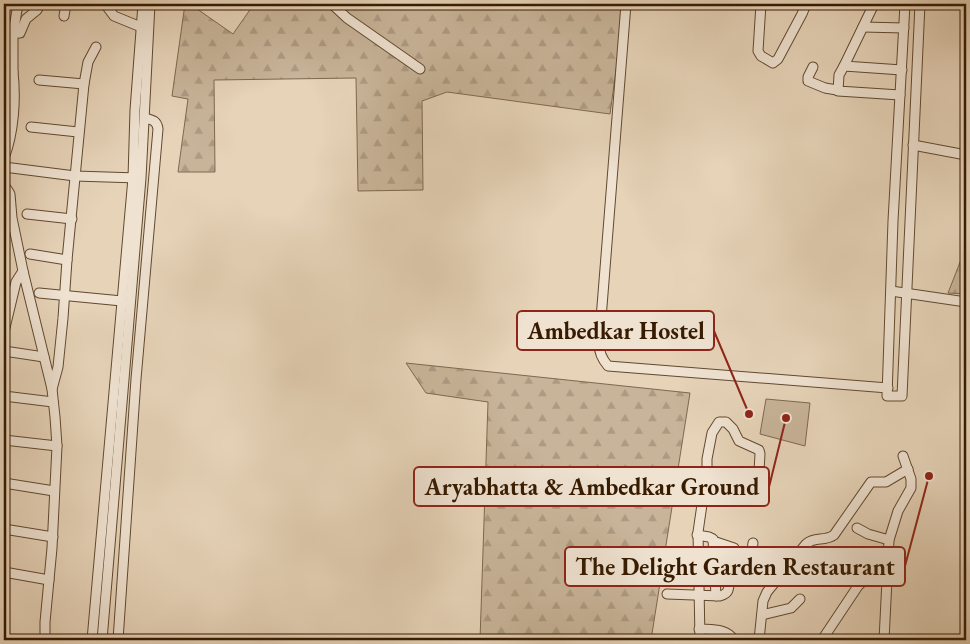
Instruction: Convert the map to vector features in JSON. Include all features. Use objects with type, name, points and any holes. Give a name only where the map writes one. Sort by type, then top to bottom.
[{"type":"street","points":[[4,158],[15,86],[8,71],[8,34],[18,4]]},
{"type":"street","points":[[8,34],[20,32],[26,19],[37,10],[40,4]]},
{"type":"street","points":[[64,16],[66,4]]},
{"type":"street","points":[[104,4],[114,16],[141,27]]},
{"type":"street","points":[[92,640],[122,301],[137,178],[135,110],[143,4]]},
{"type":"street","points":[[137,178],[151,119],[150,4]]},
{"type":"street","points":[[332,4],[347,18],[420,69]]},
{"type":"street","points":[[626,4],[599,344],[601,356],[605,363],[608,366],[888,392],[902,396],[920,4]]},
{"type":"street","points":[[761,4],[758,51],[761,56],[773,63],[778,59],[806,4]]},
{"type":"street","points":[[837,90],[839,74],[874,4]]},
{"type":"street","points":[[888,392],[893,221],[905,4]]},
{"type":"street","points":[[863,27],[904,28]]},
{"type":"street","points":[[52,389],[58,368],[66,296],[67,260],[84,84],[88,62],[96,47]]},
{"type":"street","points":[[844,66],[902,70]]},
{"type":"street","points":[[813,67],[808,81],[825,88],[900,95]]},
{"type":"street","points":[[39,80],[84,84]]},
{"type":"street","points":[[102,640],[158,129],[157,123],[151,119]]},
{"type":"street","points":[[31,127],[78,132]]},
{"type":"street","points":[[913,145],[966,155]]},
{"type":"street","points":[[4,167],[75,176],[137,178]]},
{"type":"street","points":[[4,188],[10,194],[12,218],[23,271],[54,402],[57,446],[53,537],[45,640]]},
{"type":"street","points":[[118,640],[130,379],[134,209]]},
{"type":"street","points":[[27,214],[72,219]]},
{"type":"street","points":[[30,254],[67,260]]},
{"type":"street","points":[[4,332],[16,282],[23,271]]},
{"type":"street","points":[[891,291],[966,302]]},
{"type":"street","points":[[39,292],[122,301]]},
{"type":"street","points":[[4,351],[44,357]]},
{"type":"street","points":[[115,377],[130,379]]},
{"type":"street","points":[[4,396],[54,402]]},
{"type":"street","points":[[700,640],[698,535],[707,459],[712,433],[719,422],[726,422],[733,429],[736,438],[741,443],[759,450],[758,471]]},
{"type":"street","points":[[4,440],[57,446]]},
{"type":"street","points":[[884,640],[886,565],[889,540],[898,511],[911,488],[908,469],[903,456]]},
{"type":"street","points":[[759,640],[763,601],[767,592],[806,544],[812,539],[826,539],[834,535],[871,482],[886,482],[908,469]]},
{"type":"street","points":[[4,483],[54,491]]},
{"type":"street","points":[[857,528],[868,534],[889,540]]},
{"type":"street","points":[[4,529],[53,537]]},
{"type":"street","points":[[698,535],[709,537],[713,541],[734,548]]},
{"type":"street","points":[[713,541],[716,596]]},
{"type":"street","points":[[667,594],[723,595],[728,592],[730,577],[747,579],[752,561],[753,543]]},
{"type":"street","points":[[822,640],[858,586],[886,565]]},
{"type":"street","points":[[4,572],[49,580]]},
{"type":"street","points":[[762,614],[788,609],[800,599]]},
{"type":"street","points":[[699,629],[722,631],[734,640]]},
{"type":"street","points":[[822,640],[834,640]]},
{"type":"green space","points":[[185,4],[190,4],[233,34],[254,4],[625,4],[610,114],[447,92],[422,101],[423,190],[358,191],[356,78],[214,80],[215,172],[178,172],[188,99],[172,96]]},
{"type":"green space","points":[[966,247],[966,294],[948,293]]},
{"type":"green space","points":[[406,363],[690,393],[651,640],[480,640],[488,402],[426,393]]},
{"type":"green space","points":[[766,399],[810,403],[805,446],[760,434]]},
{"type":"place","name":"Ambedkar Hostel","points":[[749,414]]},
{"type":"place","name":"Aryabhatta & Ambedkar Ground","points":[[786,418]]},
{"type":"place","name":"The Delight Garden Restaurant","points":[[929,476]]}]
